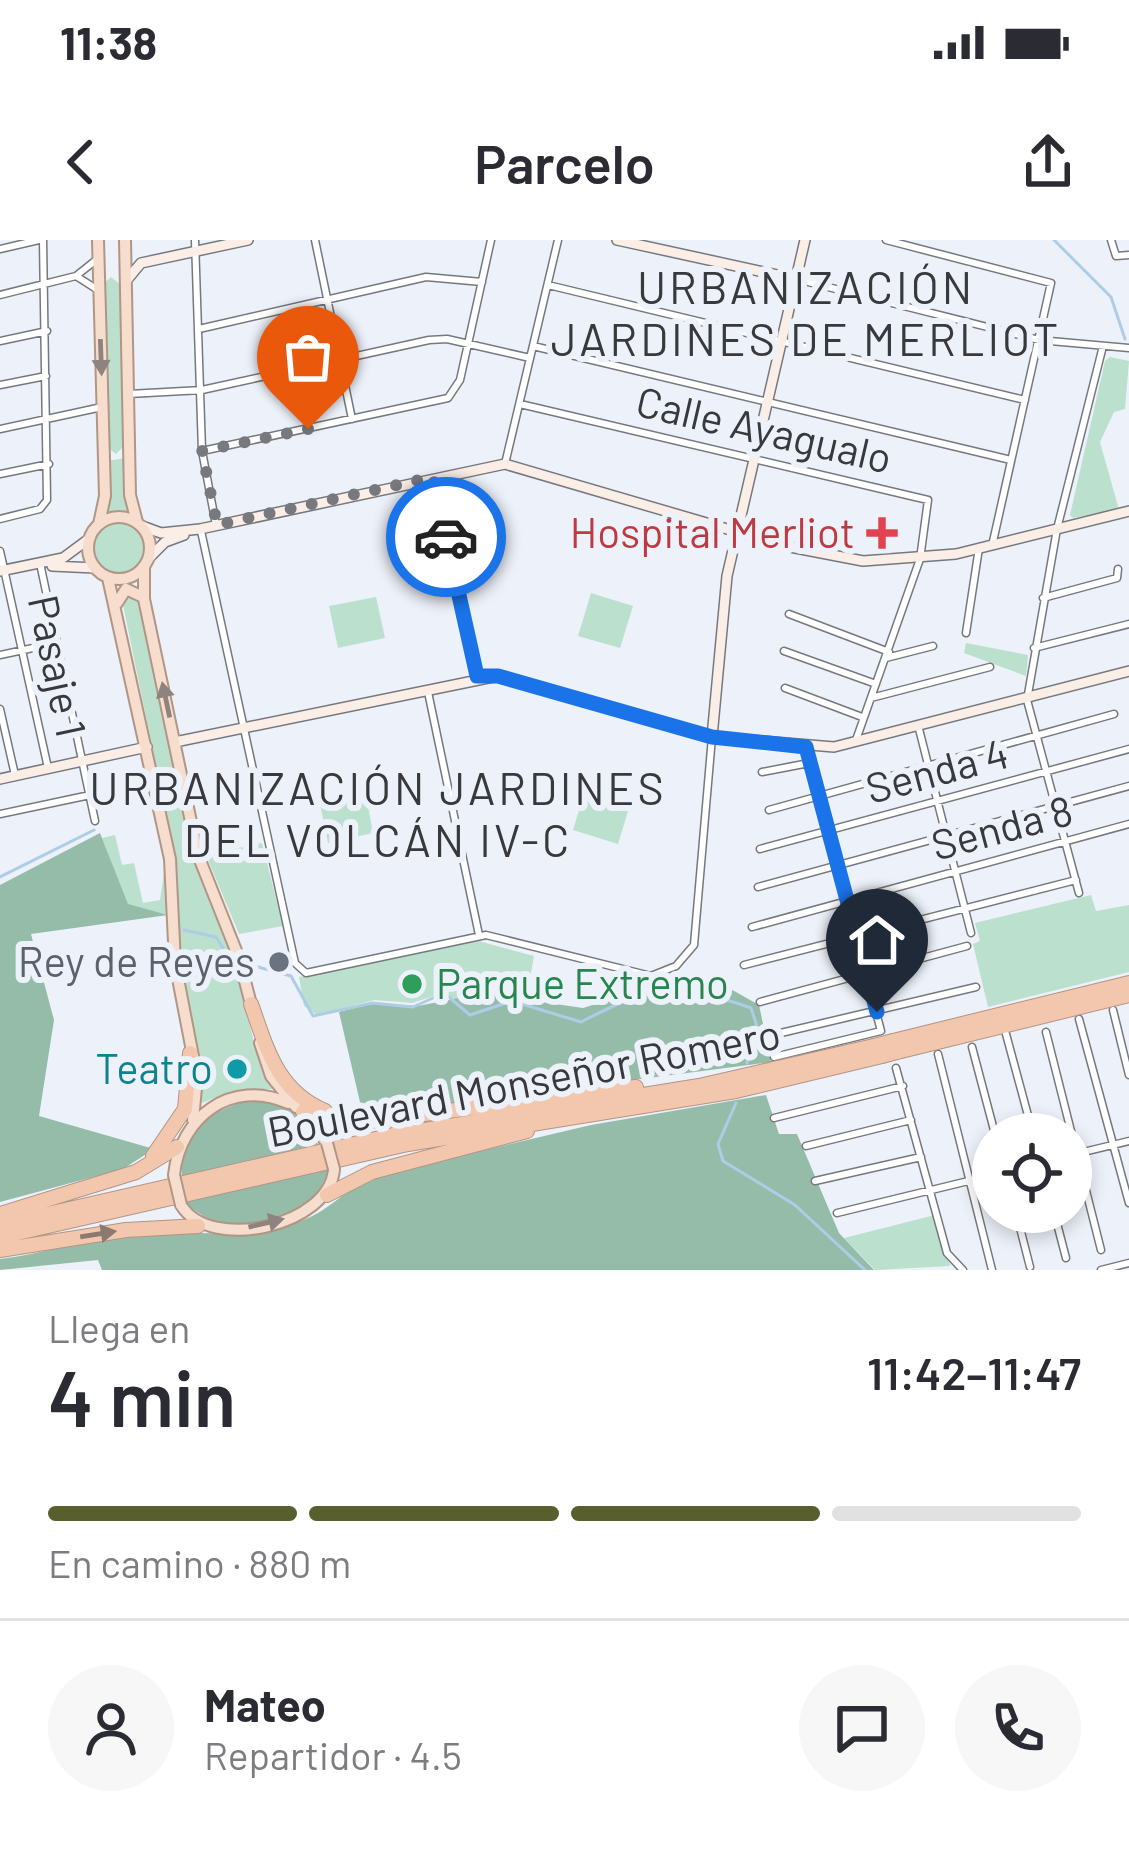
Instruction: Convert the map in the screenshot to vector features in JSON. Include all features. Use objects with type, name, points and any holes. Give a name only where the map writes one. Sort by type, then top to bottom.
[{"type":"highway","name":"Boulevard Monseñor Romero","points":[[0,1237],[408,1144],[694,1099],[1129,983]]},
{"type":"highway","name":"Boulevard Monseñor Romero","points":[[0,1225],[446,1124],[737,1078],[1129,994]]},
{"type":"highway","points":[[251,1004],[272,1064],[299,1097],[340,1116],[383,1118]]},
{"type":"highway","points":[[123,1176],[159,1151],[178,1126],[189,1094],[190,1053]]},
{"type":"highway","points":[[300,1110],[341,1123],[496,1101],[737,1078]]},
{"type":"highway","points":[[327,1195],[372,1172],[532,1130],[694,1099]]},
{"type":"highway","points":[[0,1214],[151,1167],[178,1148]]},
{"type":"highway","points":[[0,1250],[126,1230],[198,1226]]},
{"type":"main road","points":[[3,574],[63,557],[90,538],[99,524],[104,434],[98,240]]},
{"type":"main road","points":[[107,578],[117,603],[170,860],[175,963],[197,1084],[193,1120],[178,1148],[174,1174],[181,1205],[198,1226],[226,1232],[307,1213],[327,1195],[334,1168],[327,1143],[267,1068],[239,958],[198,856],[143,597],[151,544],[142,527],[129,439],[125,240]]},
{"type":"main road","points":[[125,283],[141,263],[195,245],[248,240]]},
{"type":"main road","points":[[617,240],[796,279]]},
{"type":"main road","points":[[712,737],[736,532],[805,240]]},
{"type":"main road","points":[[125,256],[141,263]]},
{"type":"main road","points":[[104,434],[114,455],[129,439]]},
{"type":"main road","points":[[3,574],[74,563],[123,580],[165,542],[200,529],[506,464],[736,532],[850,559],[920,559],[1129,511]]},
{"type":"main road","points":[[99,524],[118,517],[142,527],[200,529]]},
{"type":"main road","points":[[90,538],[94,568]]},
{"type":"main road","points":[[117,603],[125,590],[143,597]]},
{"type":"main road","points":[[175,742],[477,676],[498,676],[712,737],[806,747],[855,743],[919,729],[1129,671]]},
{"type":"main road","points":[[0,778],[147,747]]},
{"type":"main road","points":[[193,1120],[218,1103],[245,1096],[278,1098],[300,1110]]},
{"type":"street","points":[[0,249],[41,240],[49,464],[45,506],[0,519]]},
{"type":"street","points":[[315,240],[352,419]]},
{"type":"street","points":[[202,451],[448,398],[456,390],[491,240]]},
{"type":"street","points":[[506,464],[558,240]]},
{"type":"street","points":[[886,240],[1048,278],[1039,340],[992,545]]},
{"type":"street","points":[[1111,240],[1116,256],[1129,255]]},
{"type":"street","points":[[195,245],[202,451],[217,525]]},
{"type":"street","points":[[0,295],[76,276],[98,256]]},
{"type":"street","points":[[76,276],[99,290]]},
{"type":"street","points":[[199,329],[426,277],[482,282]]},
{"type":"street","points":[[796,279],[1039,340],[1102,350],[1129,348]]},
{"type":"street","points":[[548,284],[1025,400]]},
{"type":"street","points":[[0,341],[46,331]]},
{"type":"street","points":[[129,394],[202,390],[429,340],[468,343],[530,358]]},
{"type":"street","points":[[533,346],[1011,460]]},
{"type":"street","points":[[1079,893],[1027,700],[1057,529],[1102,350]]},
{"type":"street","points":[[0,386],[46,376]]},
{"type":"street","name":"Calle Ayagualo","points":[[520,404],[924,498],[929,507],[920,559]]},
{"type":"street","points":[[0,429],[102,407]]},
{"type":"street","points":[[0,474],[49,464]]},
{"type":"street","points":[[433,477],[477,676]]},
{"type":"street","points":[[200,529],[295,963],[309,973],[478,935],[651,976],[676,966],[694,944],[712,737]]},
{"type":"street","points":[[966,633],[979,548]]},
{"type":"street","name":"Pasaje 1","points":[[0,550],[49,768]]},
{"type":"street","points":[[855,743],[920,559]]},
{"type":"street","points":[[41,568],[95,820]]},
{"type":"street","points":[[1043,598],[1118,578],[1118,569]]},
{"type":"street","points":[[789,614],[888,655],[933,646]]},
{"type":"street","points":[[1033,648],[1129,624]]},
{"type":"street","points":[[0,656],[56,643]]},
{"type":"street","points":[[784,651],[875,684]]},
{"type":"street","points":[[871,698],[990,667]]},
{"type":"street","points":[[427,688],[478,935]]},
{"type":"street","points":[[785,688],[862,717]]},
{"type":"street","points":[[0,709],[4,744],[15,776]]},
{"type":"street","points":[[770,810],[1114,714]]},
{"type":"street","points":[[919,729],[971,933]]},
{"type":"street","points":[[806,747],[865,973],[903,1086],[947,1253],[963,1270]]},
{"type":"street","name":"Senda 4","points":[[760,849],[1129,749]]},
{"type":"street","points":[[762,772],[809,763]]},
{"type":"street","points":[[758,887],[1129,786]]},
{"type":"street","points":[[0,814],[90,795]]},
{"type":"street","name":"Senda 8","points":[[752,927],[1129,824]]},
{"type":"street","points":[[744,965],[1076,880]]},
{"type":"street","points":[[760,1002],[967,946]]},
{"type":"street","points":[[768,1036],[976,987]]},
{"type":"street","points":[[1113,1010],[1129,1075]]},
{"type":"street","points":[[1079,1019],[1129,1203]]},
{"type":"street","points":[[1046,1032],[1064,1113]]},
{"type":"street","points":[[1006,1034],[1027,1113]]},
{"type":"street","points":[[972,1047],[989,1113]]},
{"type":"street","points":[[774,1058],[888,1049]]},
{"type":"street","points":[[938,1054],[992,1270]]},
{"type":"street","points":[[774,1118],[903,1086]]},
{"type":"street","points":[[806,1146],[911,1120]]},
{"type":"street","points":[[1092,1150],[1129,1141]]},
{"type":"street","points":[[815,1181],[921,1156]]},
{"type":"street","points":[[837,1213],[970,1180]]},
{"type":"street","points":[[1092,1218],[1101,1250]]},
{"type":"street","points":[[1021,1233],[1030,1267]]},
{"type":"street","points":[[1059,1233],[1066,1258]]},
{"type":"street","points":[[1100,1270],[1129,1263]]},
{"type":"green space","points":[[111,277],[122,286],[125,445],[116,454],[109,449],[102,285]]},
{"type":"green space","points":[[1110,357],[1129,361],[1125,409],[1114,412],[1100,442],[1119,510],[1073,518],[1105,361]]},
{"type":"green space","points":[[125,458],[131,515],[103,519],[107,461]]},
{"type":"green space","points":[[119,522],[137,530],[145,548],[137,566],[119,574],[101,566],[93,548],[101,530]]},
{"type":"green space","points":[[136,592],[193,854],[237,970],[255,1047],[275,1089],[232,1091],[202,1103],[179,960],[174,854],[121,595]]},
{"type":"green space","points":[[591,593],[633,606],[620,648],[578,636]]},
{"type":"green space","points":[[376,597],[385,638],[338,648],[329,606]]},
{"type":"green space","points":[[966,643],[1028,655],[1026,676],[964,653]]},
{"type":"green space","points":[[586,787],[631,801],[618,844],[573,830]]},
{"type":"green space","points":[[365,789],[373,833],[328,843],[319,799]]},
{"type":"green space","points":[[100,833],[128,904],[168,915],[31,934],[54,1020],[39,1116],[154,1149],[123,1169],[0,1202],[0,885]]},
{"type":"green space","points":[[115,835],[122,865],[134,863],[143,903],[160,900],[166,858],[168,915],[128,905],[102,838]]},
{"type":"green space","points":[[262,843],[283,926],[239,934],[206,855]]},
{"type":"green space","points":[[1091,895],[1096,911],[1129,905],[1129,972],[988,1007],[973,944],[980,941],[975,923]]},
{"type":"green space","name":"Parque Extremo","points":[[478,941],[534,956],[528,990],[466,1006],[443,993],[412,1003],[374,1000],[317,1015],[304,1006],[299,977]]},
{"type":"green space","points":[[675,979],[727,987],[759,1005],[771,1062],[363,1115],[339,1012],[374,1003],[418,1006],[519,986],[528,1000],[583,1008]]},
{"type":"green space","points":[[766,1095],[779,1134],[797,1134],[839,1233],[874,1270],[102,1270],[98,1260],[0,1270],[0,1259],[112,1237],[280,1227],[312,1216],[374,1176],[591,1125]]},
{"type":"green space","points":[[255,1099],[294,1112],[318,1144],[182,1176],[187,1145],[202,1123],[225,1108]]},
{"type":"green space","points":[[329,1166],[314,1196],[272,1219],[222,1228],[188,1206],[188,1200]]},
{"type":"green space","points":[[935,1215],[950,1266],[875,1270],[844,1238]]},
{"type":"waterway","points":[[1054,240],[1111,297],[1125,339]]},
{"type":"waterway","points":[[0,877],[94,830]]},
{"type":"waterway","points":[[184,930],[216,937],[223,948]]},
{"type":"waterway","points":[[258,967],[291,976],[313,1016],[372,1003],[413,1007],[444,993],[470,1015],[512,1001],[581,1022],[646,994],[702,993],[751,1008],[757,1026],[747,1063]]},
{"type":"waterway","points":[[736,1103],[718,1144],[723,1161],[795,1205],[865,1270]]},
{"type":"way so far","points":[[308,429],[202,451],[217,525],[433,477],[446,537]]},
{"type":"place","name":"Hospital Merliot","points":[[882,533]]},
{"type":"place","name":"Rey de Reyes","points":[[279,962]]},
{"type":"place","name":"Parque Extremo","points":[[412,984]]},
{"type":"place","name":"Teatro","points":[[237,1069]]},
{"type":"district","name":"URBANIZACIÓN JARDINES DE MERLIOT","points":[[806,314]]},
{"type":"district","name":"URBANIZACIÓN JARDINES DEL VOLCÁN IV-C","points":[[378,815]]},
{"type":"route","points":[[446,537],[477,676],[498,676],[712,737],[806,747],[877,1012]]}]
